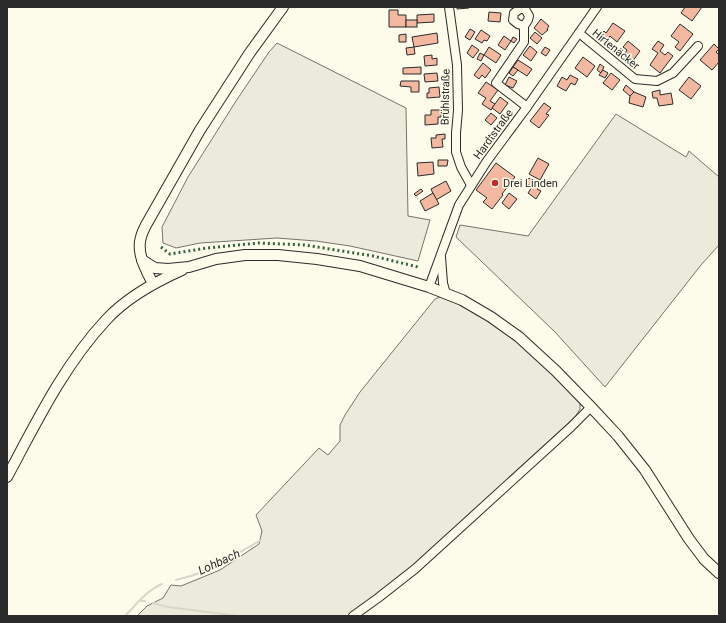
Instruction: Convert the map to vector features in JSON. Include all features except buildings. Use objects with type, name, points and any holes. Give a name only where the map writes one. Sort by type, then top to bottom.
[{"type":"main road","points":[[153,284],[142,260],[140,249],[140,238],[146,225],[200,130],[249,54],[283,7]]},
{"type":"main road","points":[[7,476],[62,379],[81,349],[106,319],[128,301],[153,284],[189,267],[216,259],[245,255],[278,255],[317,259],[360,266],[429,287],[462,300],[491,317],[519,337],[556,371],[618,436],[645,470],[689,539],[704,559],[719,573]]},
{"type":"main road","points":[[142,260],[155,268],[168,269],[189,267]]},
{"type":"street","name":"Brühlstraße","points":[[449,7],[457,65],[458,110],[456,152],[461,167],[471,185]]},
{"type":"street","name":"Hardtstraße","points":[[429,287],[459,205],[471,185],[597,7]]},
{"type":"street","points":[[524,26],[513,20],[514,13],[525,8],[529,16],[524,26],[524,42],[496,83],[527,107]]},
{"type":"street","name":"Hirtenäcker","points":[[579,33],[635,79],[658,81],[673,73],[698,46]]},
{"type":"street","points":[[441,254],[443,283],[446,294]]},
{"type":"street","points":[[353,616],[415,569],[591,407]]},
{"type":"shaded area","points":[[277,43],[406,108],[408,216],[430,220],[418,261],[350,246],[316,241],[277,238],[200,243],[176,248],[163,243],[162,227],[188,177],[236,101],[269,52]]},
{"type":"shaded area","points":[[616,114],[686,157],[689,151],[719,177],[719,245],[701,265],[605,387],[555,332],[456,237],[460,225],[528,236]]},
{"type":"shaded area","points":[[440,297],[484,317],[526,348],[580,400],[580,409],[575,417],[410,570],[347,616],[137,616],[147,606],[163,598],[171,585],[181,586],[220,570],[259,544],[262,531],[256,515],[319,448],[328,455],[340,441],[340,425],[360,392],[435,299]]},
{"type":"waterway","name":"Lohbach","points":[[176,580],[194,575],[221,563],[261,540]]},
{"type":"waterway","name":"Lohbach","points":[[125,616],[147,594],[162,584]]},
{"type":"waterway","name":"Lohbach","points":[[139,601],[145,601]]},
{"type":"waterway","points":[[153,603],[168,607],[239,616]]},
{"type":"hedge","points":[[161,247],[170,254],[207,248],[259,243],[305,245],[373,256],[418,267]]},
{"type":"place","name":"Drei Linden","points":[[495,183]]}]
